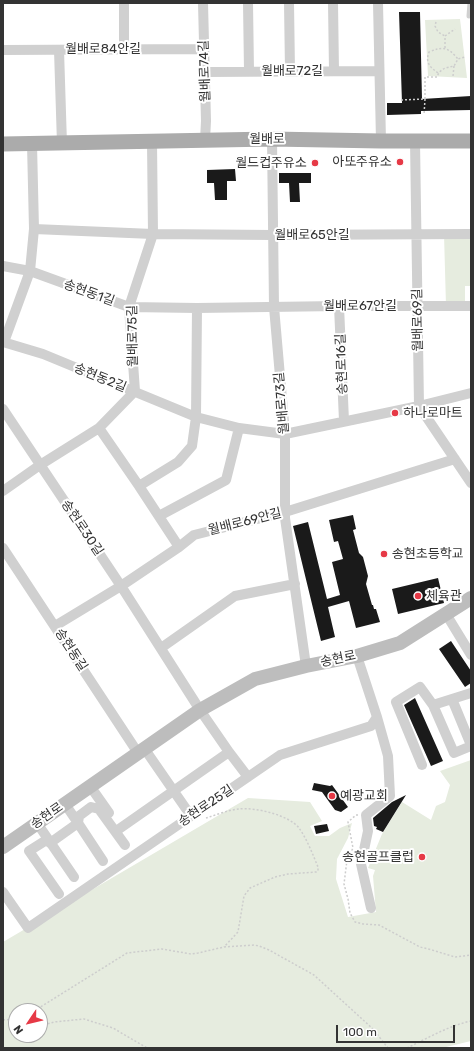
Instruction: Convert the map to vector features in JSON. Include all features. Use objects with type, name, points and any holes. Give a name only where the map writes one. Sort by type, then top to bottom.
[{"type":"main road","name":"월배로","points":[[3,144],[272,139],[471,141]]},
{"type":"main road","name":"송현로","points":[[4,844],[65,804],[200,710],[254,679],[306,666],[357,656],[400,643],[471,598]]},
{"type":"street","points":[[124,3],[124,49]]},
{"type":"street","name":"월배로74길","points":[[203,3],[206,121],[205,140]]},
{"type":"street","points":[[248,3],[249,71]]},
{"type":"street","points":[[289,3],[290,71]]},
{"type":"street","points":[[333,3],[334,71]]},
{"type":"street","points":[[378,3],[381,141]]},
{"type":"street","name":"월배로84안길","points":[[3,50],[204,49]]},
{"type":"street","points":[[59,50],[62,144]]},
{"type":"street","name":"월배로72길","points":[[205,72],[379,71]]},
{"type":"street","name":"월배로73길","points":[[272,139],[274,307],[284,434],[285,512],[306,666]]},
{"type":"street","name":"월배로69길","points":[[415,141],[419,406]]},
{"type":"street","name":"월배로75길","points":[[135,391],[129,307],[153,234],[152,142]]},
{"type":"street","points":[[4,342],[30,271],[34,229],[32,144]]},
{"type":"street","points":[[34,229],[153,234]]},
{"type":"street","name":"월배로65안길","points":[[153,234],[471,234]]},
{"type":"street","name":"송현동1길","points":[[3,266],[30,271],[129,307],[274,307]]},
{"type":"street","name":"송현로16길","points":[[339,306],[344,421]]},
{"type":"street","name":"월배로67안길","points":[[274,307],[471,306]]},
{"type":"street","points":[[140,486],[178,462],[192,446],[196,417],[197,308]]},
{"type":"street","name":"송현동2길","points":[[4,342],[43,354],[196,417],[239,428],[284,434]]},
{"type":"street","points":[[3,491],[40,465],[99,428],[135,391]]},
{"type":"street","points":[[284,434],[419,406],[471,393]]},
{"type":"street","points":[[419,406],[471,483]]},
{"type":"street","name":"송현로30길","points":[[3,409],[121,586],[200,710]]},
{"type":"street","points":[[99,428],[140,486],[179,547]]},
{"type":"street","points":[[159,516],[226,480],[239,428]]},
{"type":"street","name":"월배로69안길","points":[[54,626],[121,586],[179,547],[194,535],[285,512],[455,459]]},
{"type":"street","name":"송현동길","points":[[3,548],[54,626],[141,750],[191,816]]},
{"type":"street","points":[[161,648],[235,596],[295,584]]},
{"type":"street","points":[[446,614],[471,655]]},
{"type":"street","points":[[357,656],[377,716],[388,756],[390,796],[366,815],[368,831],[361,864],[371,908]]},
{"type":"street","points":[[422,765],[396,702],[420,687],[433,705],[454,753],[471,746],[452,699]]},
{"type":"street","points":[[433,705],[471,693]]},
{"type":"street","points":[[200,710],[248,777]]},
{"type":"street","name":"송현로25길","points":[[3,892],[28,928],[280,755],[371,726],[377,716]]},
{"type":"street","points":[[119,829],[229,752]]},
{"type":"street","points":[[90,786],[136,853]]},
{"type":"street","points":[[65,804],[103,861]]},
{"type":"street","points":[[78,823],[79,816],[91,807],[99,809],[125,845]]},
{"type":"street","points":[[37,823],[74,877]]},
{"type":"street","points":[[59,894],[29,851],[49,841],[78,823]]},
{"type":"lane","points":[[469,16],[471,3]]},
{"type":"path","points":[[436,22],[435,26],[438,32],[445,36]]},
{"type":"path","points":[[445,36],[455,29]]},
{"type":"path","points":[[445,36],[445,48]]},
{"type":"path","points":[[438,73],[429,66],[427,57],[429,52],[445,48],[452,52],[458,59]]},
{"type":"path","points":[[453,76],[454,66],[458,59],[465,57]]},
{"type":"path","points":[[424,115],[425,77],[437,77],[438,73],[443,68],[454,66]]},
{"type":"path","points":[[401,100],[425,99]]},
{"type":"path","points":[[191,816],[204,818],[240,809],[279,815],[293,823],[299,829],[318,867],[318,871],[316,872],[280,875],[250,888],[244,896],[238,932],[224,947]]},
{"type":"path","points":[[366,815],[356,815],[348,822],[353,848],[347,860],[344,884],[350,913],[355,922],[379,925],[412,943],[432,950],[458,957],[471,955]]},
{"type":"path","points":[[47,1003],[127,953],[162,949],[191,954],[224,947],[249,945],[259,946],[310,972],[373,1029],[388,1048]]},
{"type":"path","points":[[48,1024],[88,1019],[113,1028],[148,1048]]},
{"type":"path","points":[[407,1048],[452,1026],[471,1021]]},
{"type":"shaded area","points":[[460,19],[467,78],[428,76],[425,20]]},
{"type":"shaded area","points":[[444,234],[471,234],[471,286],[465,286],[465,306],[446,306]]},
{"type":"shaded area","points":[[471,760],[471,1041],[442,1048],[3,1048],[3,942],[248,798],[310,802],[322,821],[310,826],[315,836],[329,836],[340,828],[352,823],[348,838],[337,859],[336,879],[348,917],[376,912],[373,876],[375,870],[368,868],[382,834],[402,802],[431,820],[436,806],[445,802],[450,785],[440,771]]},
{"type":"building","points":[[399,12],[420,12],[422,99],[471,96],[471,110],[421,111],[421,114],[387,115],[387,103],[402,103]]},
{"type":"building","points":[[235,169],[236,181],[227,181],[227,200],[215,200],[214,183],[207,183],[207,170]]},
{"type":"building","points":[[279,173],[311,173],[311,183],[299,183],[300,202],[290,202],[289,183],[279,183]]},
{"type":"building","points":[[353,515],[356,529],[353,530],[359,553],[363,557],[368,576],[366,584],[372,605],[374,609],[376,609],[380,622],[356,628],[349,601],[328,607],[335,637],[321,641],[293,526],[308,522],[327,599],[340,595],[332,562],[343,559],[338,541],[334,542],[329,520]]},
{"type":"building","name":"체육관","points":[[438,578],[444,603],[398,614],[392,589]]},
{"type":"building","points":[[451,641],[471,671],[471,683],[465,687],[439,649]]},
{"type":"building","points":[[415,698],[443,761],[431,766],[404,705]]},
{"type":"building","points":[[314,783],[330,786],[332,785],[348,807],[341,812],[335,810],[322,792],[312,790]]},
{"type":"building","points":[[406,795],[383,832],[376,829],[377,827],[374,826],[373,818],[392,802]]},
{"type":"building","points":[[327,824],[329,831],[316,834],[314,826]]},
{"type":"place","name":"아또주유소","points":[[400,162]]},
{"type":"place","name":"월드컵주유소","points":[[315,163]]},
{"type":"place","name":"하나로마트","points":[[395,413]]},
{"type":"place","name":"송현초등학교","points":[[384,554]]},
{"type":"place","name":"체육관","points":[[418,596]]},
{"type":"place","name":"예광교회","points":[[332,796]]},
{"type":"place","name":"송현골프클럽","points":[[422,857]]}]
